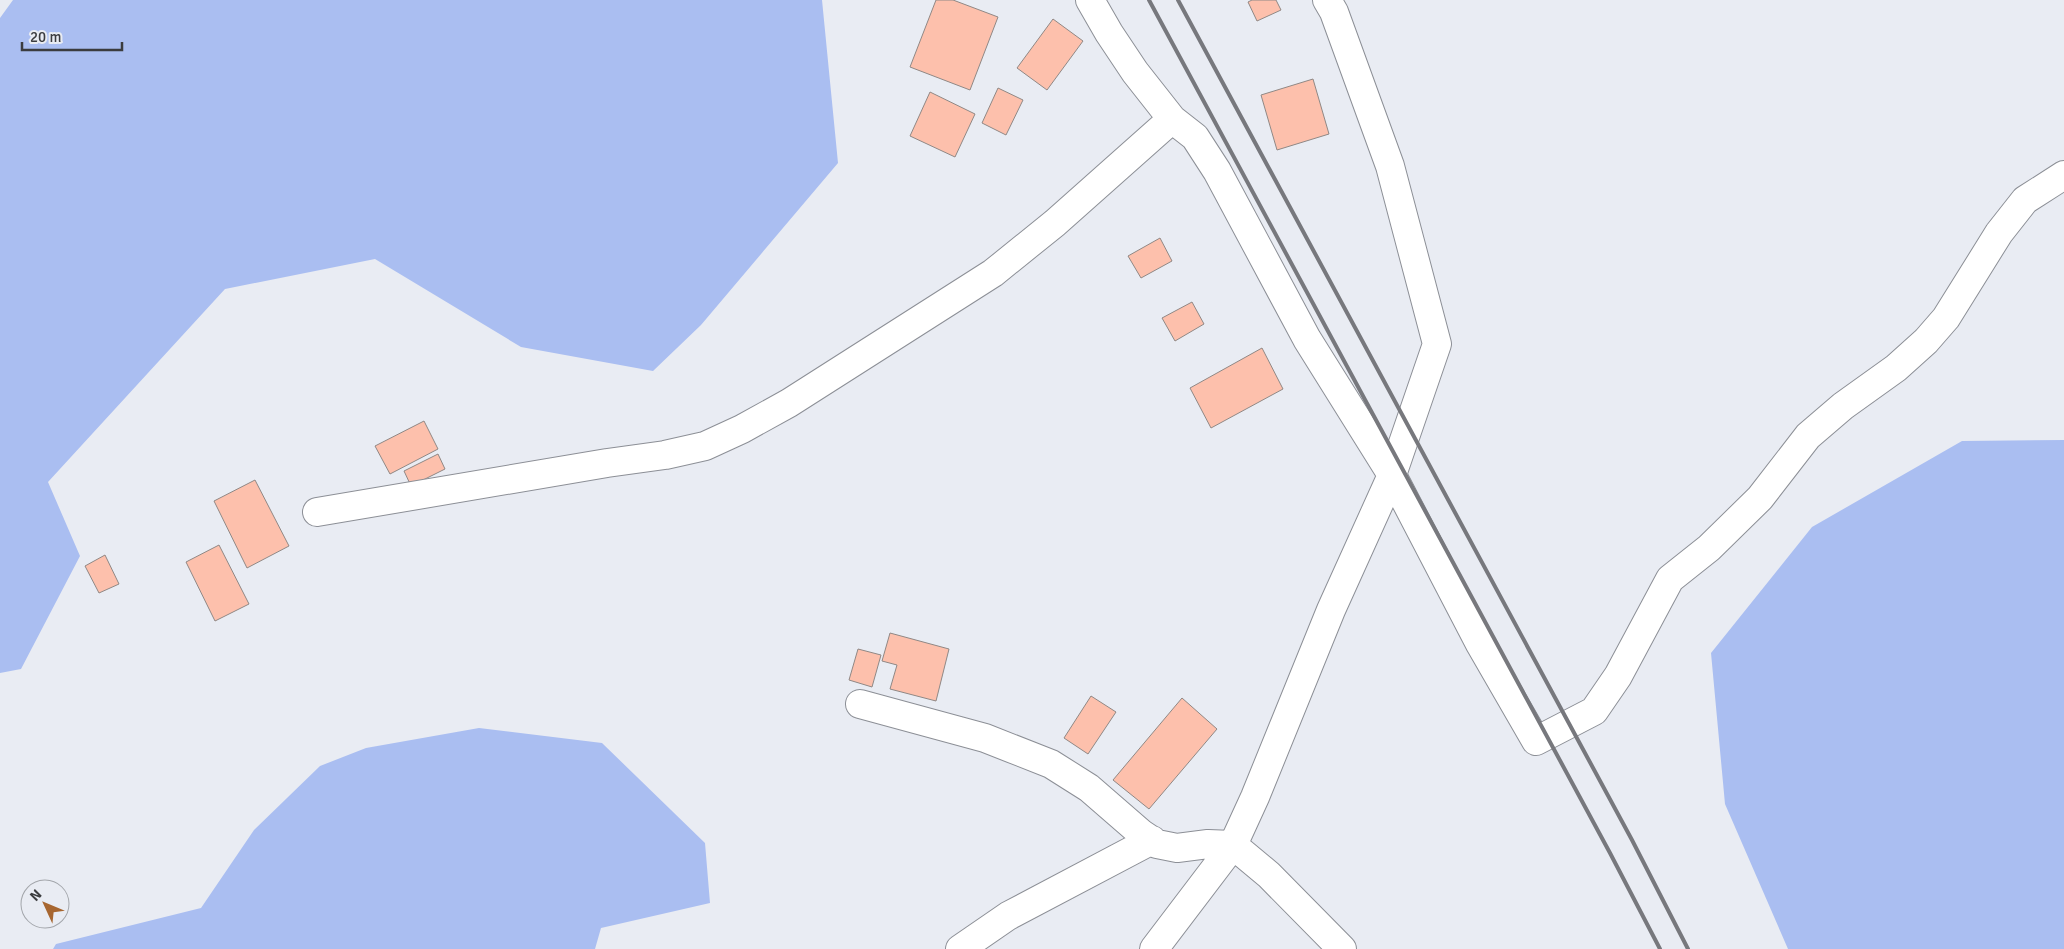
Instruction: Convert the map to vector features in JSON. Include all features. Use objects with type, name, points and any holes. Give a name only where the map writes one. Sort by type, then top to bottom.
[{"type":"street","points":[[1090,0],[1135,72],[1172,118],[1195,137],[1210,158],[1307,338],[1392,475],[1480,644],[1536,742],[1594,711],[1618,676],[1670,579],[1709,548],[1760,498],[1808,436],[1844,406],[1896,368],[1926,341],[1946,318],[1999,233],[2026,200],[2064,175]]},
{"type":"street","points":[[1154,949],[1233,845],[1256,797],[1331,610],[1392,475],[1437,344],[1390,166],[1334,12],[1327,0]]},
{"type":"street","points":[[317,512],[606,463],[665,455],[705,446],[742,429],[789,403],[993,273],[1055,223],[1172,118]]},
{"type":"street","points":[[860,704],[986,738],[1051,764],[1089,788],[1157,844],[1177,848],[1208,844],[1233,845],[1270,875],[1342,949]]},
{"type":"street","points":[[960,949],[1008,916],[1152,840]]},
{"type":"shaded area","points":[[13,0],[822,0],[838,163],[701,325],[653,371],[521,347],[375,259],[225,289],[48,482],[80,556],[21,669],[0,673],[0,18]]},
{"type":"shaded area","points":[[2064,440],[2064,949],[1788,949],[1725,804],[1711,653],[1812,527],[1962,441]]},
{"type":"shaded area","points":[[479,728],[602,743],[705,843],[710,903],[601,928],[595,949],[53,949],[56,944],[201,908],[254,830],[320,766],[366,748]]},
{"type":"building","points":[[936,0],[953,0],[998,17],[970,90],[910,67]]},
{"type":"building","points":[[1252,0],[1276,0],[1281,10],[1257,21],[1248,2]]},
{"type":"building","points":[[1053,19],[1083,41],[1047,90],[1017,68]]},
{"type":"building","points":[[1313,79],[1329,134],[1277,150],[1261,95]]},
{"type":"building","points":[[998,88],[1023,100],[1006,135],[982,123]]},
{"type":"building","points":[[930,92],[975,114],[955,157],[910,136]]},
{"type":"building","points":[[1160,238],[1172,261],[1141,278],[1128,256]]},
{"type":"building","points":[[1192,302],[1204,324],[1175,341],[1162,318]]},
{"type":"building","points":[[1262,348],[1283,389],[1211,428],[1190,388]]},
{"type":"building","points":[[424,421],[438,449],[390,474],[375,446]]},
{"type":"building","points":[[438,454],[445,469],[411,486],[404,471]]},
{"type":"building","points":[[255,480],[289,546],[247,568],[214,501]]},
{"type":"building","points":[[219,545],[249,604],[215,621],[186,562]]},
{"type":"building","points":[[105,555],[119,584],[99,593],[85,566]]},
{"type":"building","points":[[890,633],[949,649],[936,701],[890,689],[897,665],[882,661]]},
{"type":"building","points":[[858,649],[881,655],[872,687],[849,680]]},
{"type":"building","points":[[1091,696],[1116,712],[1088,754],[1064,738]]},
{"type":"building","points":[[1182,698],[1217,729],[1149,809],[1113,780]]},
{"type":"railway","points":[[1149,0],[1660,949]]},
{"type":"railway","points":[[1178,0],[1632,840],[1688,949]]}]
